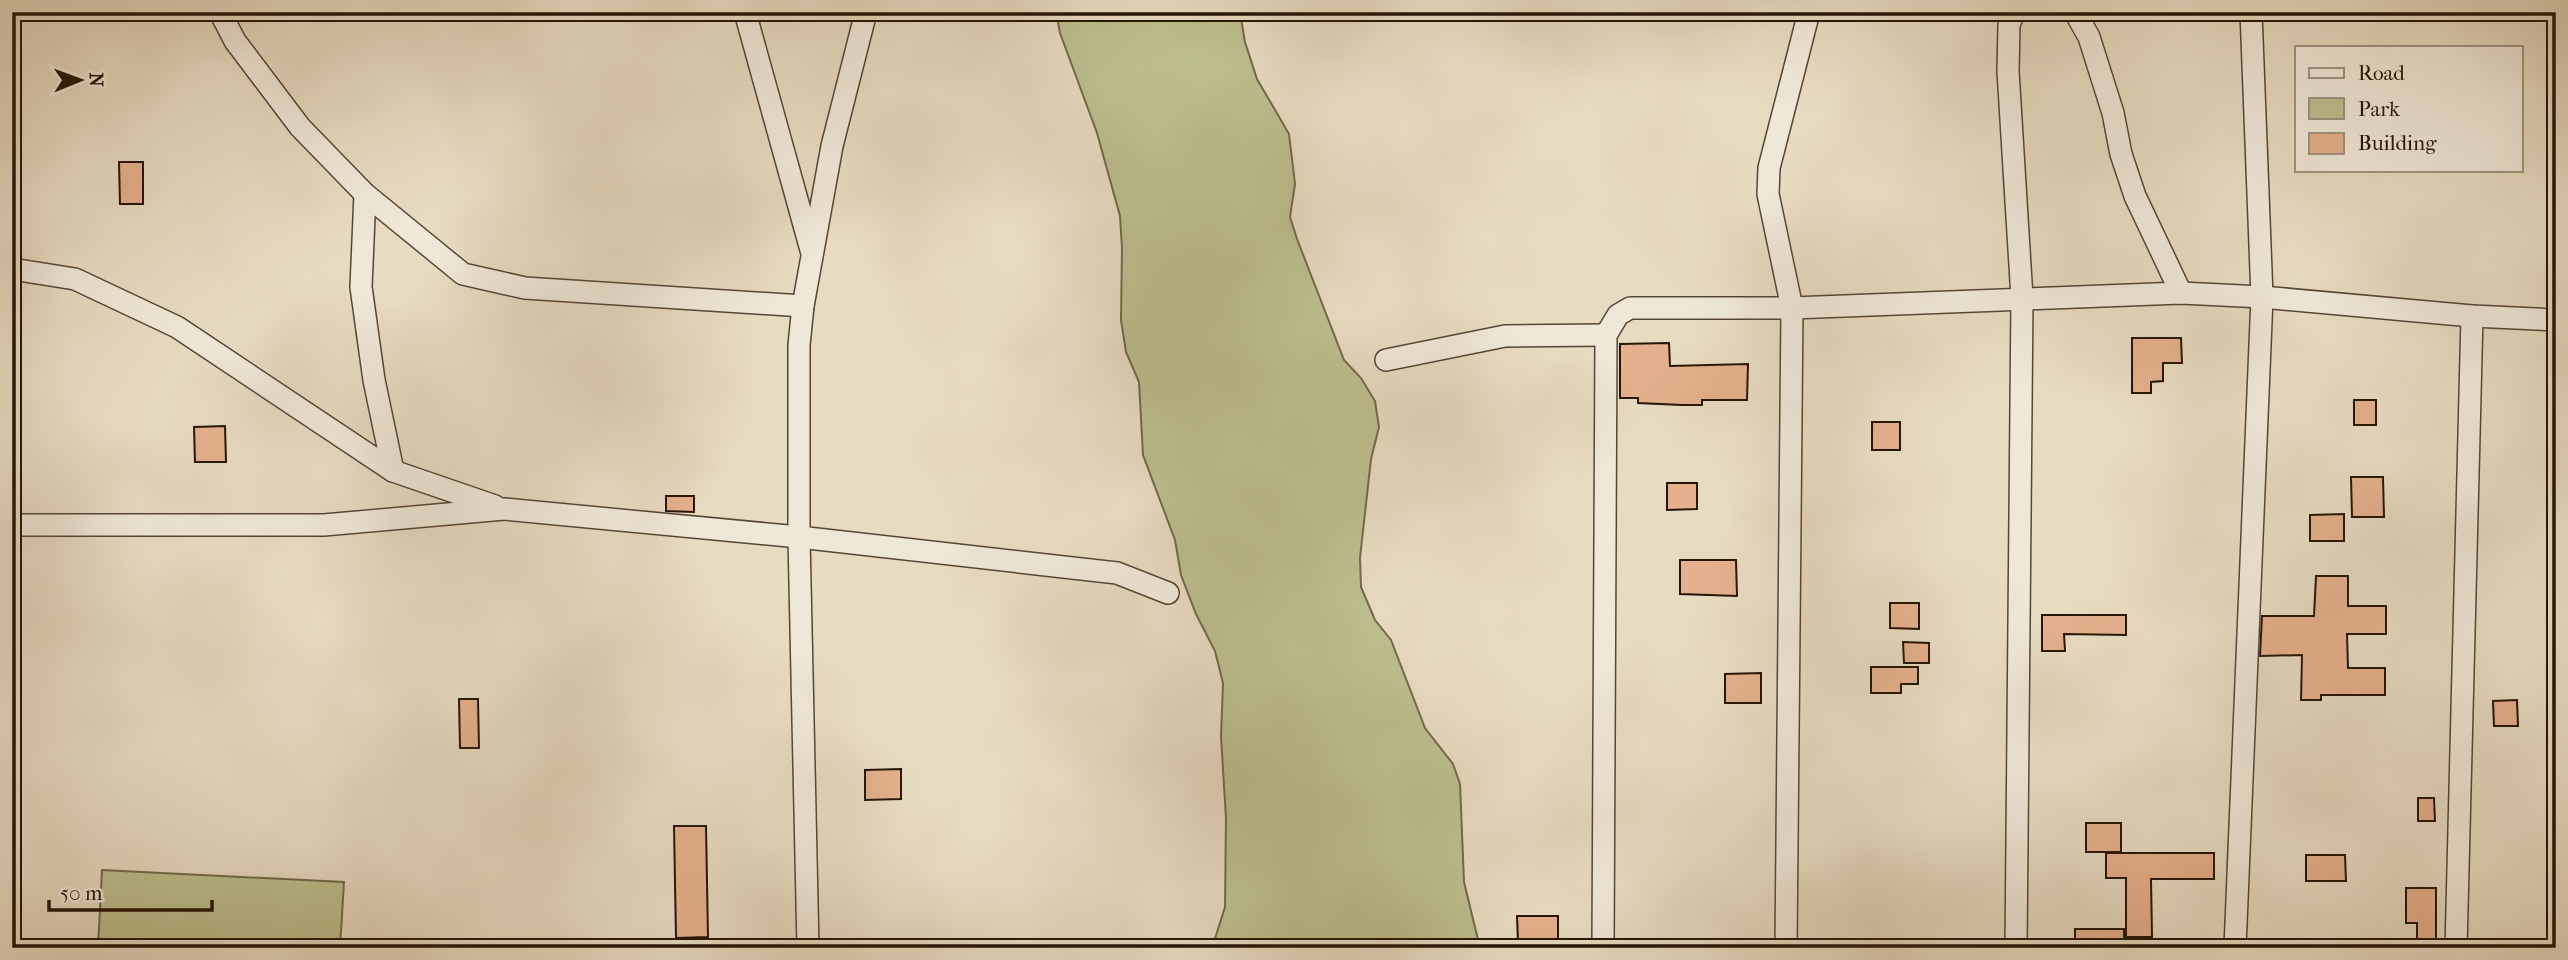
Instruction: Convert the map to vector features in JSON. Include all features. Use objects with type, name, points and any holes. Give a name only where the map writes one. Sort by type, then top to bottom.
[{"type":"street","points":[[220,12],[234,41],[300,127],[365,194],[463,274],[525,288],[803,306]]},
{"type":"street","points":[[745,12],[813,257]]},
{"type":"street","points":[[808,948],[799,537],[799,345],[803,306],[832,146],[866,12]]},
{"type":"street","points":[[1786,948],[1792,308],[1768,194],[1769,168],[1809,12]]},
{"type":"street","points":[[2014,12],[2009,25],[2008,71],[2022,298],[2016,948]]},
{"type":"street","points":[[2075,12],[2088,37],[2113,113],[2121,154],[2135,196],[2180,293]]},
{"type":"street","points":[[2235,948],[2262,297],[2250,12]]},
{"type":"street","points":[[365,194],[361,287],[374,380],[393,471]]},
{"type":"street","points":[[12,269],[75,279],[177,327],[393,471],[504,509]]},
{"type":"street","points":[[1603,948],[1606,335],[1618,315],[1630,308],[1792,308],[2180,293],[2556,320]]},
{"type":"street","points":[[2456,948],[2472,316]]},
{"type":"street","points":[[1386,360],[1505,336],[1606,335]]},
{"type":"street","points":[[12,525],[324,525],[504,509],[799,537],[1117,573],[1168,593]]},
{"type":"green space","points":[[1056,12],[1240,12],[1245,42],[1257,79],[1289,134],[1295,184],[1290,217],[1297,239],[1344,360],[1361,378],[1375,401],[1379,427],[1371,459],[1360,558],[1361,587],[1375,620],[1391,640],[1425,728],[1453,764],[1460,784],[1464,882],[1480,948],[1212,948],[1225,907],[1226,818],[1221,737],[1223,683],[1215,651],[1196,614],[1181,575],[1175,540],[1143,455],[1139,382],[1126,352],[1121,320],[1120,216],[1097,133],[1060,33]]},
{"type":"green space","points":[[102,870],[344,882],[340,948],[98,948]]},
{"type":"building","points":[[119,162],[143,162],[143,204],[120,204]]},
{"type":"building","points":[[2132,338],[2181,338],[2182,363],[2163,363],[2163,381],[2151,382],[2151,393],[2132,393]]},
{"type":"building","points":[[1669,343],[1670,366],[1748,364],[1747,400],[1702,400],[1702,405],[1682,405],[1638,403],[1638,398],[1620,398],[1620,344]]},
{"type":"building","points":[[2354,400],[2376,400],[2376,425],[2354,425]]},
{"type":"building","points":[[1872,422],[1900,422],[1900,450],[1872,450]]},
{"type":"building","points":[[225,426],[226,462],[195,462],[194,427]]},
{"type":"building","points":[[2351,477],[2383,477],[2384,517],[2352,517]]},
{"type":"building","points":[[1667,483],[1697,483],[1697,509],[1667,510]]},
{"type":"building","points":[[666,496],[694,496],[694,512],[666,511]]},
{"type":"building","points":[[2344,514],[2344,541],[2310,541],[2310,515]]},
{"type":"building","points":[[1680,560],[1736,560],[1737,596],[1680,594]]},
{"type":"building","points":[[2316,576],[2348,576],[2348,606],[2386,606],[2386,634],[2347,634],[2348,668],[2385,668],[2385,695],[2321,695],[2321,700],[2301,700],[2302,655],[2260,656],[2262,616],[2314,616]]},
{"type":"building","points":[[1890,603],[1919,603],[1919,629],[1890,628]]},
{"type":"building","points":[[2042,615],[2126,615],[2126,635],[2064,634],[2065,651],[2042,651]]},
{"type":"building","points":[[1903,642],[1929,643],[1929,663],[1904,663]]},
{"type":"building","points":[[1871,667],[1918,667],[1918,684],[1901,684],[1901,693],[1871,693]]},
{"type":"building","points":[[1761,673],[1761,703],[1725,703],[1725,674]]},
{"type":"building","points":[[459,699],[478,699],[479,748],[460,748]]},
{"type":"building","points":[[2517,700],[2518,726],[2494,726],[2493,701]]},
{"type":"building","points":[[901,769],[901,799],[865,800],[865,770]]},
{"type":"building","points":[[2418,798],[2434,798],[2435,821],[2418,821]]},
{"type":"building","points":[[2086,823],[2121,823],[2121,852],[2086,852]]},
{"type":"building","points":[[674,826],[706,826],[708,937],[676,938]]},
{"type":"building","points":[[2106,853],[2214,853],[2214,879],[2151,879],[2152,937],[2126,937],[2126,878],[2106,878]]},
{"type":"building","points":[[2306,855],[2345,855],[2346,881],[2306,881]]},
{"type":"building","points":[[2406,888],[2436,888],[2436,943],[2417,943],[2417,923],[2406,923]]},
{"type":"building","points":[[1517,916],[1558,916],[1558,942],[1518,942]]},
{"type":"building","points":[[2075,929],[2124,929],[2124,946],[2075,947]]}]
